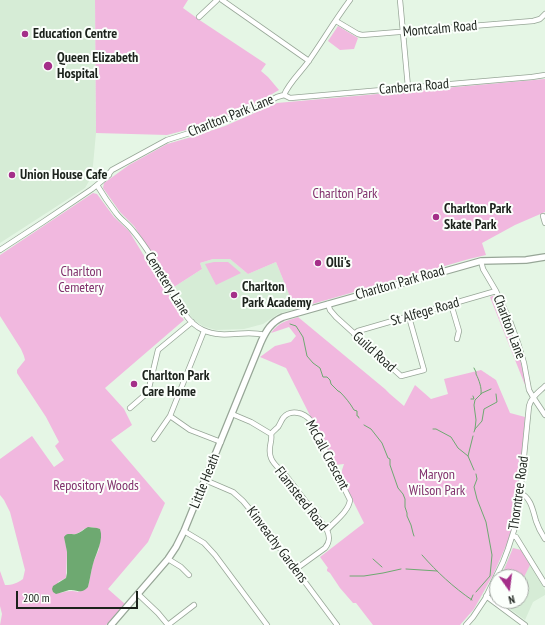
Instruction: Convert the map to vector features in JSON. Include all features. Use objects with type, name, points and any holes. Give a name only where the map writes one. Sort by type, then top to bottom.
[{"type":"main road","name":"Charlton Park Road","points":[[264,335],[271,324],[279,319],[481,260],[526,260],[545,257]]},
{"type":"main road","name":"Little Heath","points":[[111,625],[168,559],[176,547],[221,442],[264,335]]},
{"type":"street","points":[[199,17],[217,0]]},
{"type":"street","points":[[222,0],[309,61]]},
{"type":"street","name":"Charlton Park Lane","points":[[0,250],[97,185],[110,172],[167,140],[212,126],[257,108],[277,97],[284,95],[350,0]]},
{"type":"street","points":[[400,0],[408,87]]},
{"type":"street","name":"Montcalm Road","points":[[336,21],[362,35],[533,20],[540,19],[545,14]]},
{"type":"street","name":"Canberra Road","points":[[284,95],[290,98],[545,75]]},
{"type":"street","name":"Cemetery Lane","points":[[97,185],[116,214],[133,230],[192,322],[204,331],[219,335],[264,335]]},
{"type":"street","points":[[543,216],[545,223]]},
{"type":"street","name":"Charlton Lane","points":[[481,260],[483,268],[510,321],[524,364],[529,390],[545,415]]},
{"type":"street","name":"St Alfege Road","points":[[354,334],[358,331],[496,291]]},
{"type":"street","name":"Guild Road","points":[[328,304],[332,313],[401,376],[424,370],[409,316]]},
{"type":"street","points":[[451,304],[459,330],[458,339]]},
{"type":"street","points":[[130,408],[146,394],[149,388],[158,350],[192,322]]},
{"type":"street","points":[[154,439],[170,416],[204,331]]},
{"type":"street","points":[[533,398],[545,386]]},
{"type":"street","name":"Thorntree Road","points":[[466,625],[480,608],[503,562],[513,536],[520,493],[529,406],[530,401],[533,398]]},
{"type":"street","name":"McCall Crescent","points":[[271,434],[283,418],[291,413],[295,412],[303,414],[311,421],[350,500],[347,509],[327,530]]},
{"type":"street","points":[[232,414],[251,422],[271,434]]},
{"type":"street","points":[[170,416],[190,430],[221,442]]},
{"type":"street","name":"Flamsteed Road","points":[[271,434],[272,436],[269,450],[271,459],[274,464],[286,475],[327,530],[329,535],[328,545],[296,569]]},
{"type":"street","name":"Kinveachy Gardens","points":[[205,480],[233,492],[243,501],[337,625]]},
{"type":"street","points":[[520,493],[527,497],[545,539]]},
{"type":"street","points":[[184,531],[201,540],[211,550],[268,625]]},
{"type":"street","points":[[513,536],[516,538],[545,584]]},
{"type":"street","points":[[168,559],[181,567],[189,575]]},
{"type":"street","points":[[138,594],[158,613],[167,625],[194,605]]},
{"type":"street","points":[[486,596],[526,625]]},
{"type":"shaded area","name":"Queen Elizabeth Hospital","points":[[0,0],[95,0],[96,133],[92,176],[85,188],[0,243]]},
{"type":"shaded area","name":"Charlton Park Academy","points":[[213,259],[230,259],[248,274],[276,262],[295,309],[278,314],[263,324],[244,329],[216,330],[203,326],[194,320],[189,314],[174,287],[202,269],[200,263]]},
{"type":"shaded area","points":[[88,527],[100,529],[101,538],[92,567],[88,587],[83,591],[69,590],[56,594],[53,592],[53,586],[66,578],[67,573],[67,552],[64,537],[68,534],[78,533]]},
{"type":"shaded area","points":[[513,548],[521,550],[545,590],[545,595],[533,602],[525,620],[510,609],[529,609],[529,569],[504,569]]},
{"type":"green space","points":[[95,0],[188,0],[183,8],[266,64],[261,71],[279,90],[253,105],[224,117],[198,127],[167,135],[96,133]]},
{"type":"green space","points":[[338,26],[358,38],[354,49],[340,50],[328,41]]},
{"type":"green space","name":"Charlton Park","points":[[545,79],[545,212],[515,225],[482,243],[486,255],[295,309],[276,262],[248,274],[230,259],[213,259],[200,263],[202,269],[174,287],[134,226],[120,212],[103,188],[104,183],[129,165],[167,144],[225,126],[277,103]]},
{"type":"green space","points":[[93,193],[97,194],[114,217],[129,231],[184,320],[105,388],[124,409],[132,425],[111,440],[165,503],[148,542],[108,589],[125,604],[106,625],[0,625],[2,614],[0,606],[0,571],[5,585],[8,585],[15,584],[23,579],[25,570],[10,512],[0,495],[0,459],[32,436],[54,467],[64,460],[55,446],[59,442],[46,417],[17,373],[17,370],[25,360],[21,349],[0,316],[0,255]],"holes":[[[91,527],[100,529],[99,549],[93,563],[88,587],[78,592],[69,591],[60,593],[58,582],[66,578],[67,552],[65,540],[67,534],[76,534]]]},
{"type":"green space","points":[[214,262],[228,262],[241,273],[216,285],[205,264]]},
{"type":"green space","points":[[495,295],[510,325],[503,328],[506,335],[512,332],[515,340],[509,342],[511,349],[517,347],[525,385],[490,297]]},
{"type":"green space","name":"Maryon Wilson Park","points":[[298,317],[404,406],[415,385],[431,399],[448,394],[444,379],[481,370],[496,380],[510,413],[525,417],[517,505],[513,530],[496,569],[489,569],[489,582],[474,609],[460,625],[373,625],[356,603],[353,603],[327,571],[328,568],[320,557],[364,523],[341,477],[344,464],[335,465],[286,368],[260,357],[275,346],[291,342],[296,336],[289,327],[271,333],[280,324]]},
{"type":"green space","points":[[513,548],[521,550],[530,565],[528,569],[504,569]]},
{"type":"waterway","points":[[290,324],[296,326],[303,337],[307,356],[320,368],[323,377],[327,377],[331,384],[344,396],[354,410],[357,411],[357,416],[359,418]]},
{"type":"waterway","points":[[474,368],[480,384],[481,394]]},
{"type":"waterway","points":[[475,429],[475,400],[482,393],[491,389]]},
{"type":"waterway","points":[[474,432],[482,421],[484,409],[497,402],[496,394]]},
{"type":"waterway","points":[[471,399],[474,399],[473,396]]},
{"type":"waterway","points":[[364,425],[371,429],[382,443],[388,458],[390,459],[390,465],[398,488],[405,499],[407,516],[414,536]]},
{"type":"waterway","points":[[433,429],[436,429],[451,437],[458,448],[468,456]]},
{"type":"waterway","points":[[473,436],[468,456],[474,470]]},
{"type":"waterway","points":[[476,474],[477,479],[474,487],[486,522],[492,555],[490,576],[476,592]]},
{"type":"waterway","points":[[422,555],[458,590],[472,600]]},
{"type":"waterway","points":[[373,559],[382,567]]},
{"type":"waterway","points":[[350,576],[364,576],[401,569]]},
{"type":"waterway","points":[[406,569],[437,571]]},
{"type":"waterway","points":[[471,600],[473,595]]},
{"type":"place","name":"Education Centre","points":[[25,34]]},
{"type":"place","name":"Queen Elizabeth Hospital","points":[[48,66]]},
{"type":"place","name":"Union House Cafe","points":[[12,175]]},
{"type":"place","name":"Charlton Park Skate Park","points":[[436,217]]},
{"type":"place","name":"Olli's","points":[[318,263]]},
{"type":"place","name":"Charlton Park Academy","points":[[234,295]]},
{"type":"place","name":"Charlton Park Care Home","points":[[134,384]]},
{"type":"park label","name":"Charlton Cemetery","points":[[81,280]]},
{"type":"park label","name":"Repository Woods","points":[[96,486]]}]
